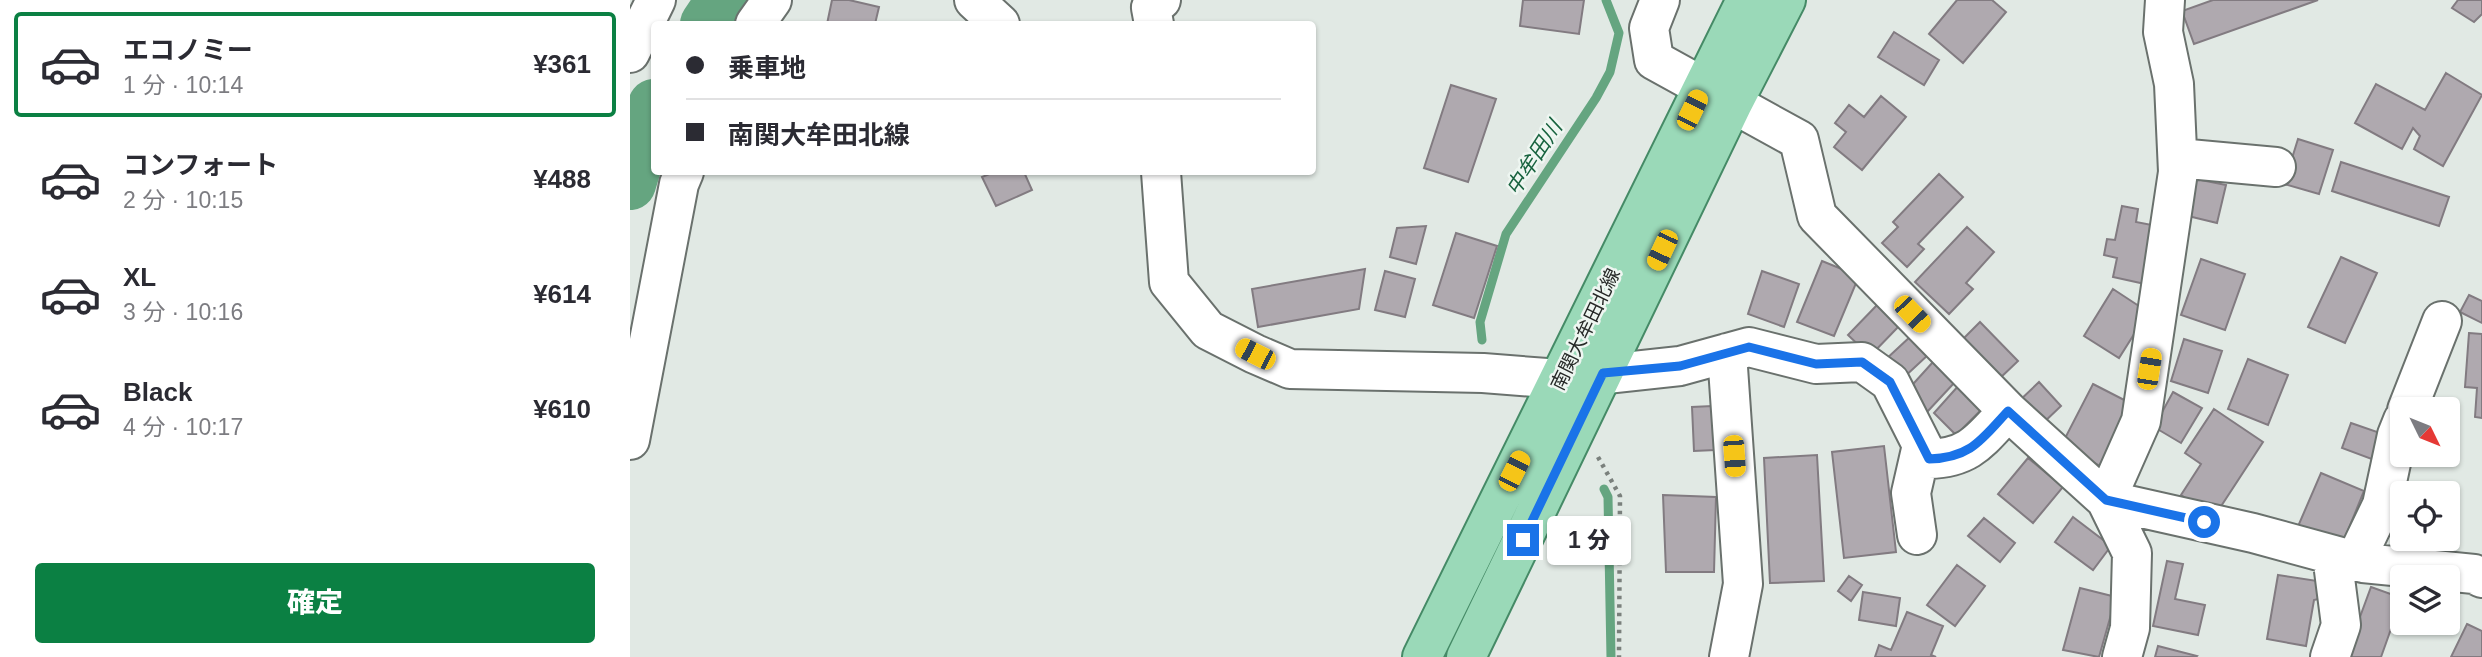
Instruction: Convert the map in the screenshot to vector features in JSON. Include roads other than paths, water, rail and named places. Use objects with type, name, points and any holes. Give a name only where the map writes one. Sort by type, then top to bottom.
[{"type":"main road","name":"南関大牟田北線","points":[[1466,657],[1603,373],[1718,94],[1746,0]]},
{"type":"main road","name":"南関大牟田北線","points":[[1422,657],[1560,379],[1718,94],[1786,0]]},
{"type":"street","points":[[630,53],[656,0]]},
{"type":"street","points":[[757,21],[772,0]]},
{"type":"street","points":[[974,0],[997,21]]},
{"type":"street","points":[[1153,21],[1151,8],[1161,0]]},
{"type":"street","points":[[1660,0],[1649,28],[1654,60],[1799,140],[1817,216],[2008,411],[2106,500],[2132,553],[2130,628],[2122,657]]},
{"type":"street","points":[[2106,500],[2141,421],[2178,172],[2174,84],[2163,32],[2165,0]]},
{"type":"street","points":[[2178,158],[2276,167]]},
{"type":"street","points":[[630,440],[683,175]]},
{"type":"street","points":[[1158,175],[1169,282],[1208,330],[1290,369],[1483,373],[1560,379],[1680,366],[1749,347],[1816,364],[1862,362],[1890,382],[1929,459],[1951,458],[1976,445],[2008,411]]},
{"type":"street","points":[[2412,397],[2442,321]]},
{"type":"street","points":[[1727,354],[1743,584],[1729,657]]},
{"type":"street","points":[[1917,535],[1911,493],[1922,445]]},
{"type":"street","points":[[2330,657],[2341,625],[2343,558],[2382,505],[2390,467]]},
{"type":"street","points":[[2106,500],[2253,533],[2343,558],[2474,574],[2482,578]]},
{"type":"waterway","points":[[708,21],[722,0]]},
{"type":"waterway","name":"中牟田川","points":[[1482,340],[1480,322],[1506,234],[1596,98],[1610,72],[1619,33],[1606,0]]},
{"type":"waterway","points":[[630,184],[651,115]]},
{"type":"waterway","name":"中牟田川","points":[[1604,489],[1608,497],[1611,657]]}]
